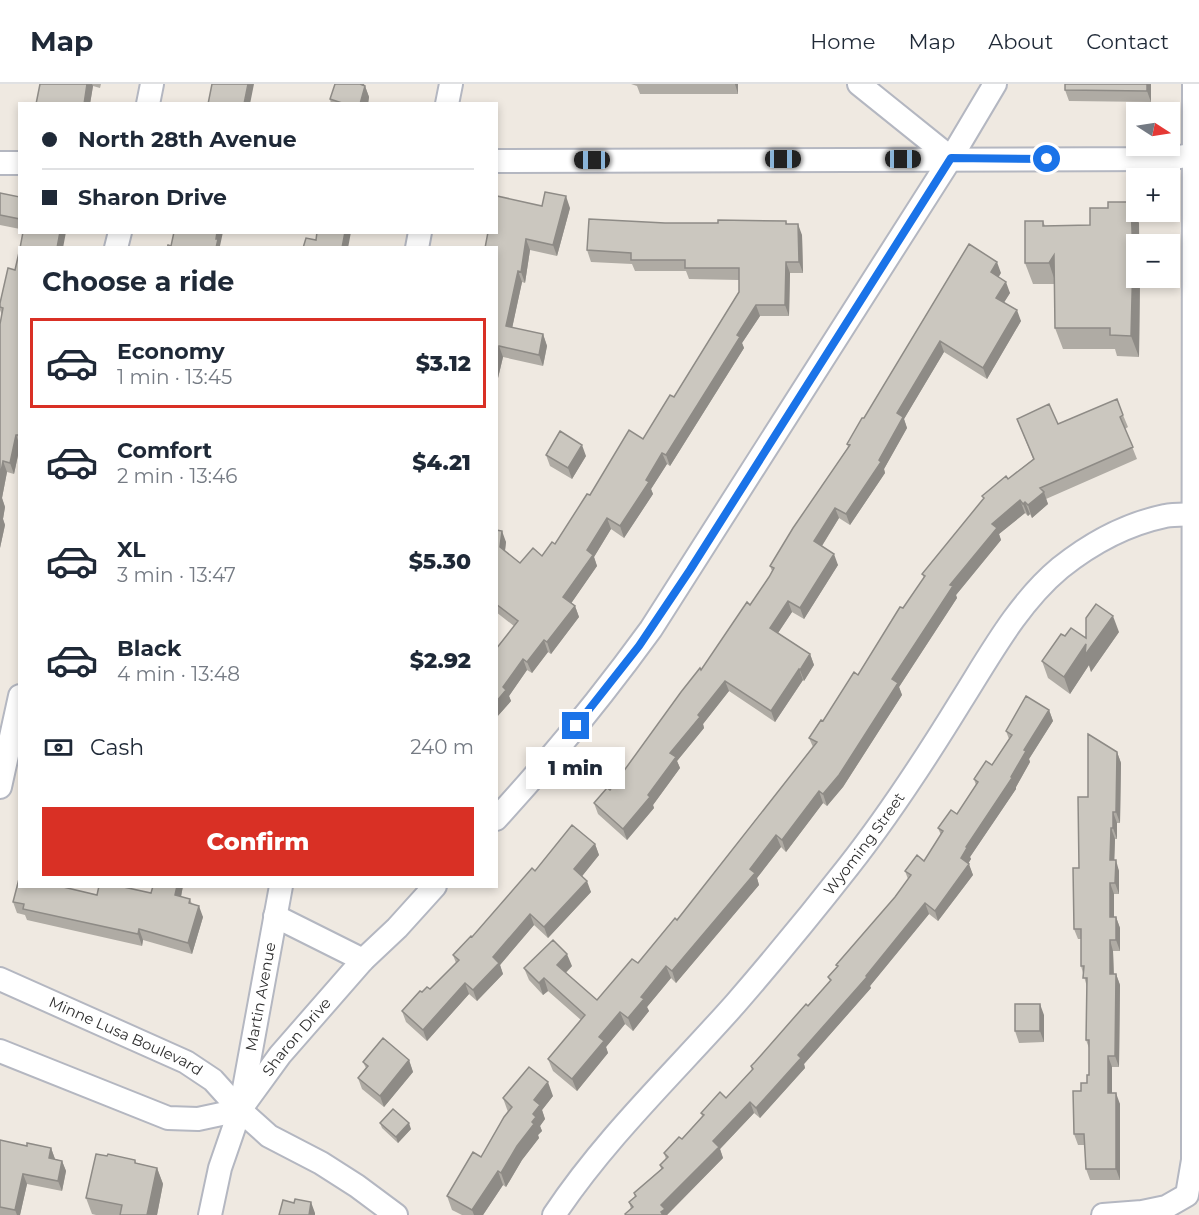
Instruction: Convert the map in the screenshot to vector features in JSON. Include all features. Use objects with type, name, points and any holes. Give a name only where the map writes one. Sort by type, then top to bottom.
[{"type":"street","points":[[148,102],[152,84]]},
{"type":"street","points":[[448,102],[452,84]]},
{"type":"street","points":[[859,84],[951,158]]},
{"type":"street","points":[[498,817],[559,748],[651,629],[951,158],[995,84]]},
{"type":"street","points":[[1102,1215],[1142,1212],[1166,1207],[1187,1195],[1192,1160],[1196,873],[1196,155],[1194,84]]},
{"type":"street","points":[[498,161],[1166,159],[1196,155]]},
{"type":"street","points":[[0,163],[18,163]]},
{"type":"street","name":"Wyoming Street","points":[[554,1215],[574,1185],[615,1135],[736,1002],[849,866],[922,764],[1006,630],[1043,584],[1060,569],[1103,539],[1127,528],[1165,516],[1196,514]]},
{"type":"street","points":[[0,787],[18,705]]},
{"type":"street","name":"Martin Avenue","points":[[240,1110],[281,888]]},
{"type":"street","name":"Sharon Drive","points":[[210,1215],[220,1168],[240,1110],[280,1055],[363,960],[397,928],[433,888]]},
{"type":"street","points":[[275,916],[363,960]]},
{"type":"street","name":"Minne Lusa Boulevard","points":[[0,979],[186,1062],[213,1080],[240,1110],[269,1136],[321,1163],[396,1215]]},
{"type":"street","points":[[0,1051],[168,1118],[198,1119],[240,1110]]},
{"type":"building","points":[[40,84],[87,84],[84,102],[36,102]]},
{"type":"building","points":[[212,84],[248,84],[244,102],[208,102]]},
{"type":"building","points":[[335,84],[365,86],[361,102],[339,102],[330,99]]},
{"type":"building","points":[[1065,84],[1147,84],[1147,91],[1065,90]]},
{"type":"building","points":[[545,192],[566,196],[553,245],[526,239],[521,272],[518,271],[506,326],[543,334],[539,355],[499,346],[498,349],[498,246],[485,246],[488,234],[498,234],[498,196],[542,206]]},
{"type":"building","points":[[0,193],[18,197],[18,219],[0,215]]},
{"type":"building","points":[[1108,202],[1126,202],[1126,222],[1132,222],[1132,234],[1126,234],[1126,288],[1132,288],[1131,336],[1110,335],[1110,328],[1055,328],[1054,255],[1049,263],[1025,263],[1025,221],[1043,221],[1043,226],[1090,225],[1090,208],[1108,208]]},
{"type":"building","points":[[589,219],[665,223],[718,223],[718,220],[786,221],[786,224],[798,224],[799,262],[786,262],[785,305],[756,305],[737,335],[740,337],[666,455],[662,453],[646,480],[649,482],[620,526],[607,518],[587,550],[593,555],[563,597],[575,606],[547,642],[544,640],[527,662],[523,659],[503,687],[506,690],[498,700],[498,646],[518,621],[498,606],[498,530],[502,531],[500,547],[520,563],[533,548],[542,556],[552,542],[555,544],[587,494],[590,495],[629,430],[643,439],[670,395],[674,397],[739,292],[739,268],[685,268],[685,260],[631,260],[631,253],[587,250]]},
{"type":"building","points":[[23,234],[60,234],[57,246],[20,246]]},
{"type":"building","points":[[174,234],[217,234],[216,239],[218,239],[216,246],[171,246]]},
{"type":"building","points":[[317,234],[345,234],[342,246],[304,246],[306,238],[316,240]]},
{"type":"building","points":[[969,244],[997,262],[991,272],[1006,282],[996,298],[1017,310],[983,368],[940,341],[897,413],[903,417],[879,460],[881,462],[846,514],[835,508],[814,541],[834,554],[800,608],[788,601],[770,628],[810,654],[800,670],[771,711],[725,681],[698,715],[700,717],[670,753],[676,757],[648,795],[650,797],[623,829],[594,803],[607,788],[610,790],[681,692],[700,668],[701,670],[747,602],[750,605],[769,577],[774,568],[770,566],[850,445],[847,444],[862,418]]},
{"type":"building","points":[[18,257],[18,435],[16,435],[10,463],[3,461],[0,477],[0,324],[3,308],[0,307],[0,303],[8,268],[15,270]]},
{"type":"building","points":[[1117,399],[1123,415],[1120,417],[1133,447],[1040,488],[1044,492],[1028,505],[1025,502],[1023,504],[1020,500],[992,524],[997,528],[950,585],[953,586],[892,679],[898,683],[839,775],[823,794],[819,791],[782,840],[776,835],[750,869],[755,873],[672,971],[666,966],[641,997],[644,999],[628,1018],[620,1012],[599,1037],[604,1041],[572,1079],[548,1059],[585,1015],[544,978],[539,983],[524,968],[553,940],[567,954],[557,965],[597,1000],[632,959],[638,963],[675,918],[677,920],[817,742],[809,738],[821,720],[823,721],[854,672],[858,675],[900,607],[903,608],[925,576],[922,574],[984,498],[982,496],[1006,476],[1008,479],[1034,459],[1017,419],[1049,404],[1058,424]]},
{"type":"building","points":[[560,431],[582,445],[568,468],[546,455]]},
{"type":"building","points":[[1096,604],[1113,616],[1085,655],[1086,644],[1064,677],[1042,661],[1061,634],[1065,636],[1071,628],[1086,638],[1086,618]]},
{"type":"building","points":[[1026,696],[1049,710],[1024,750],[1026,751],[1012,778],[966,847],[961,858],[969,864],[935,911],[925,903],[867,977],[798,1055],[801,1058],[756,1108],[750,1102],[713,1141],[719,1147],[661,1205],[665,1209],[661,1212],[663,1215],[626,1215],[633,1207],[629,1202],[636,1196],[634,1193],[663,1168],[660,1165],[668,1157],[664,1153],[679,1137],[682,1139],[704,1115],[701,1113],[720,1092],[726,1098],[753,1069],[751,1066],[806,1004],[808,1006],[831,980],[828,977],[838,966],[836,965],[895,897],[911,875],[905,871],[917,855],[924,861],[943,831],[938,828],[951,810],[957,814],[978,782],[974,779],[986,761],[992,765],[1012,735],[1006,731]]},
{"type":"building","points":[[1088,734],[1117,752],[1116,812],[1113,812],[1113,828],[1111,828],[1110,860],[1116,860],[1115,883],[1110,883],[1110,917],[1116,917],[1116,940],[1110,940],[1110,974],[1116,974],[1115,1056],[1108,1056],[1108,1093],[1116,1093],[1116,1169],[1086,1169],[1084,1134],[1074,1134],[1073,1091],[1081,1091],[1081,1083],[1087,1083],[1087,1075],[1089,1075],[1089,1040],[1086,1040],[1087,978],[1083,978],[1084,966],[1081,966],[1081,929],[1074,929],[1073,868],[1079,868],[1078,797],[1088,797]]},
{"type":"building","points":[[572,825],[595,844],[574,869],[587,881],[544,927],[530,914],[493,957],[499,963],[473,990],[465,983],[423,1030],[402,1011],[420,991],[422,992],[427,987],[430,989],[459,960],[453,955],[472,937],[532,868],[535,871]]},
{"type":"building","points":[[18,883],[18,888],[67,888],[97,895],[99,888],[128,888],[151,893],[152,888],[177,888],[175,895],[190,899],[189,903],[199,906],[188,943],[139,929],[138,934],[23,909],[24,904],[13,902]]},
{"type":"building","points":[[1015,1004],[1040,1004],[1040,1031],[1015,1031]]},
{"type":"building","points":[[383,1038],[409,1060],[380,1096],[358,1078],[368,1066],[363,1062]]},
{"type":"building","points":[[529,1067],[548,1082],[534,1100],[540,1105],[533,1114],[536,1117],[532,1122],[534,1124],[517,1146],[501,1173],[498,1171],[472,1210],[447,1196],[473,1152],[481,1157],[512,1107],[503,1098]]},
{"type":"building","points":[[393,1109],[409,1123],[396,1137],[380,1123]]},
{"type":"building","points":[[0,1140],[51,1148],[49,1158],[62,1161],[58,1181],[23,1174],[15,1210],[0,1207]]},
{"type":"building","points":[[96,1154],[107,1156],[108,1154],[135,1160],[135,1163],[157,1168],[147,1215],[120,1215],[122,1205],[86,1198]]},
{"type":"building","points":[[295,1199],[311,1202],[309,1215],[279,1215],[283,1200],[294,1203]]},
{"type":"route","points":[[576,726],[639,646],[690,570],[951,158],[1047,159]]}]
